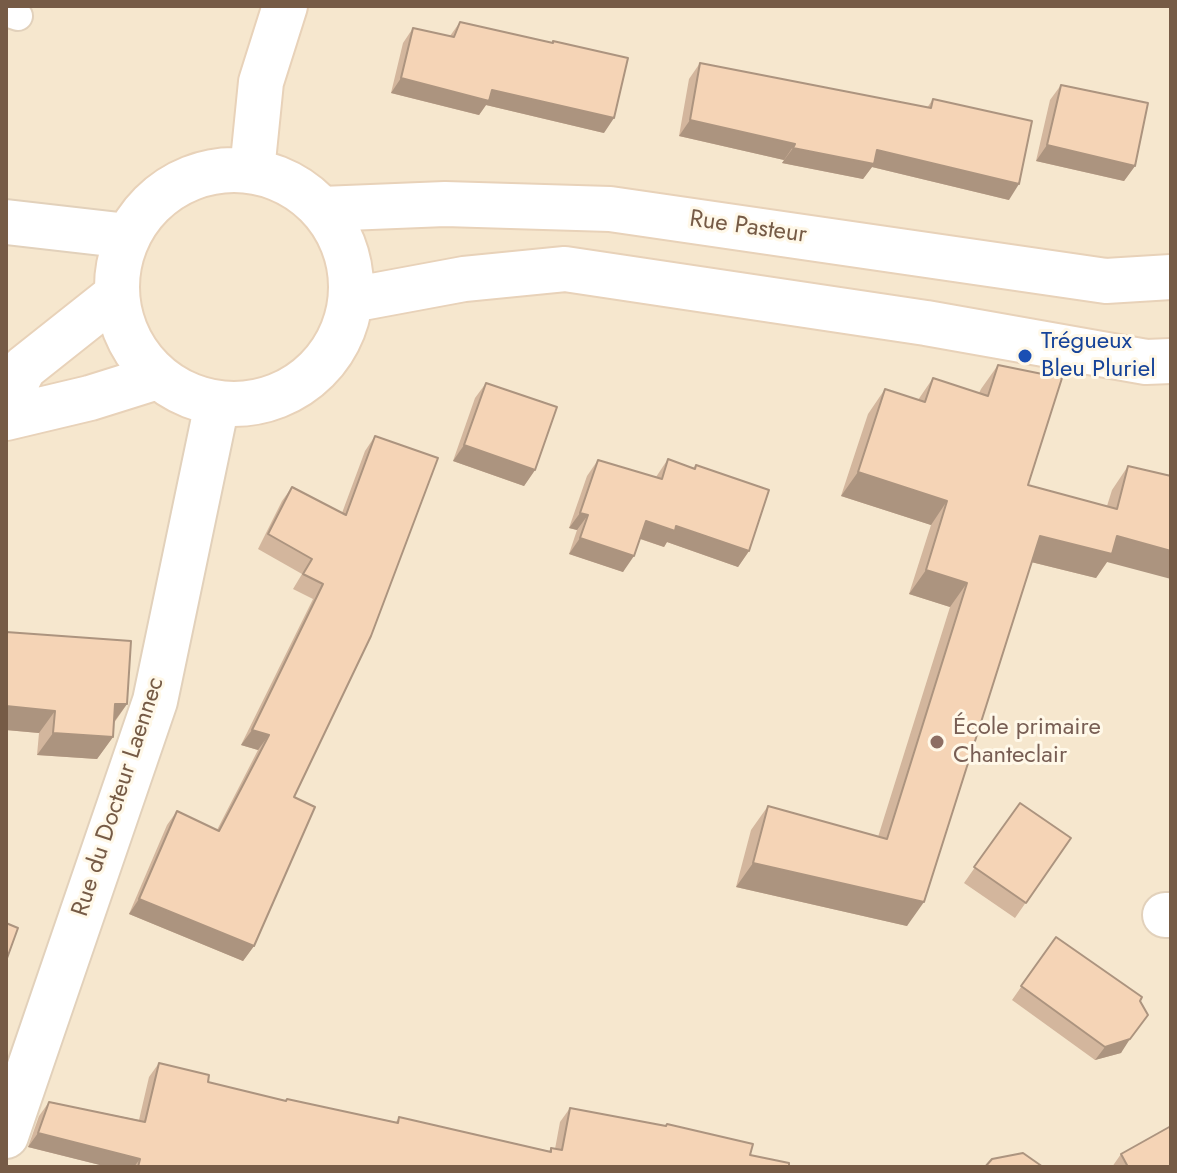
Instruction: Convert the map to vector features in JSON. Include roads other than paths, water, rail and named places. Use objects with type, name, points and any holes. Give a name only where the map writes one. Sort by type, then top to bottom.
[{"type":"street","points":[[252,171],[261,82],[285,6]]},
{"type":"street","points":[[214,171],[252,171],[290,184],[322,209],[340,235],[350,267],[351,300],[341,337],[320,368],[310,376],[290,391],[254,403],[217,404],[185,395],[157,377],[136,354],[122,326],[116,295],[118,264],[128,236],[149,205],[179,183],[214,171]]},
{"type":"street","name":"Rue Pasteur","points":[[322,209],[445,204],[610,209],[1106,281],[1171,277]]},
{"type":"street","points":[[6,222],[128,236]]},
{"type":"street","points":[[351,300],[464,279],[565,269],[926,323],[1146,362],[1171,361]]},
{"type":"street","points":[[6,402],[24,368],[116,295]]},
{"type":"street","points":[[6,418],[90,398],[157,377]]},
{"type":"street","name":"Rue du Docteur Laennec","points":[[6,1136],[155,701],[217,404]]},
{"type":"place","name":"Trégueux Bleu Pluriel","points":[[1025,356]]},
{"type":"place","name":"École primaire Chanteclair","points":[[937,742]]}]
